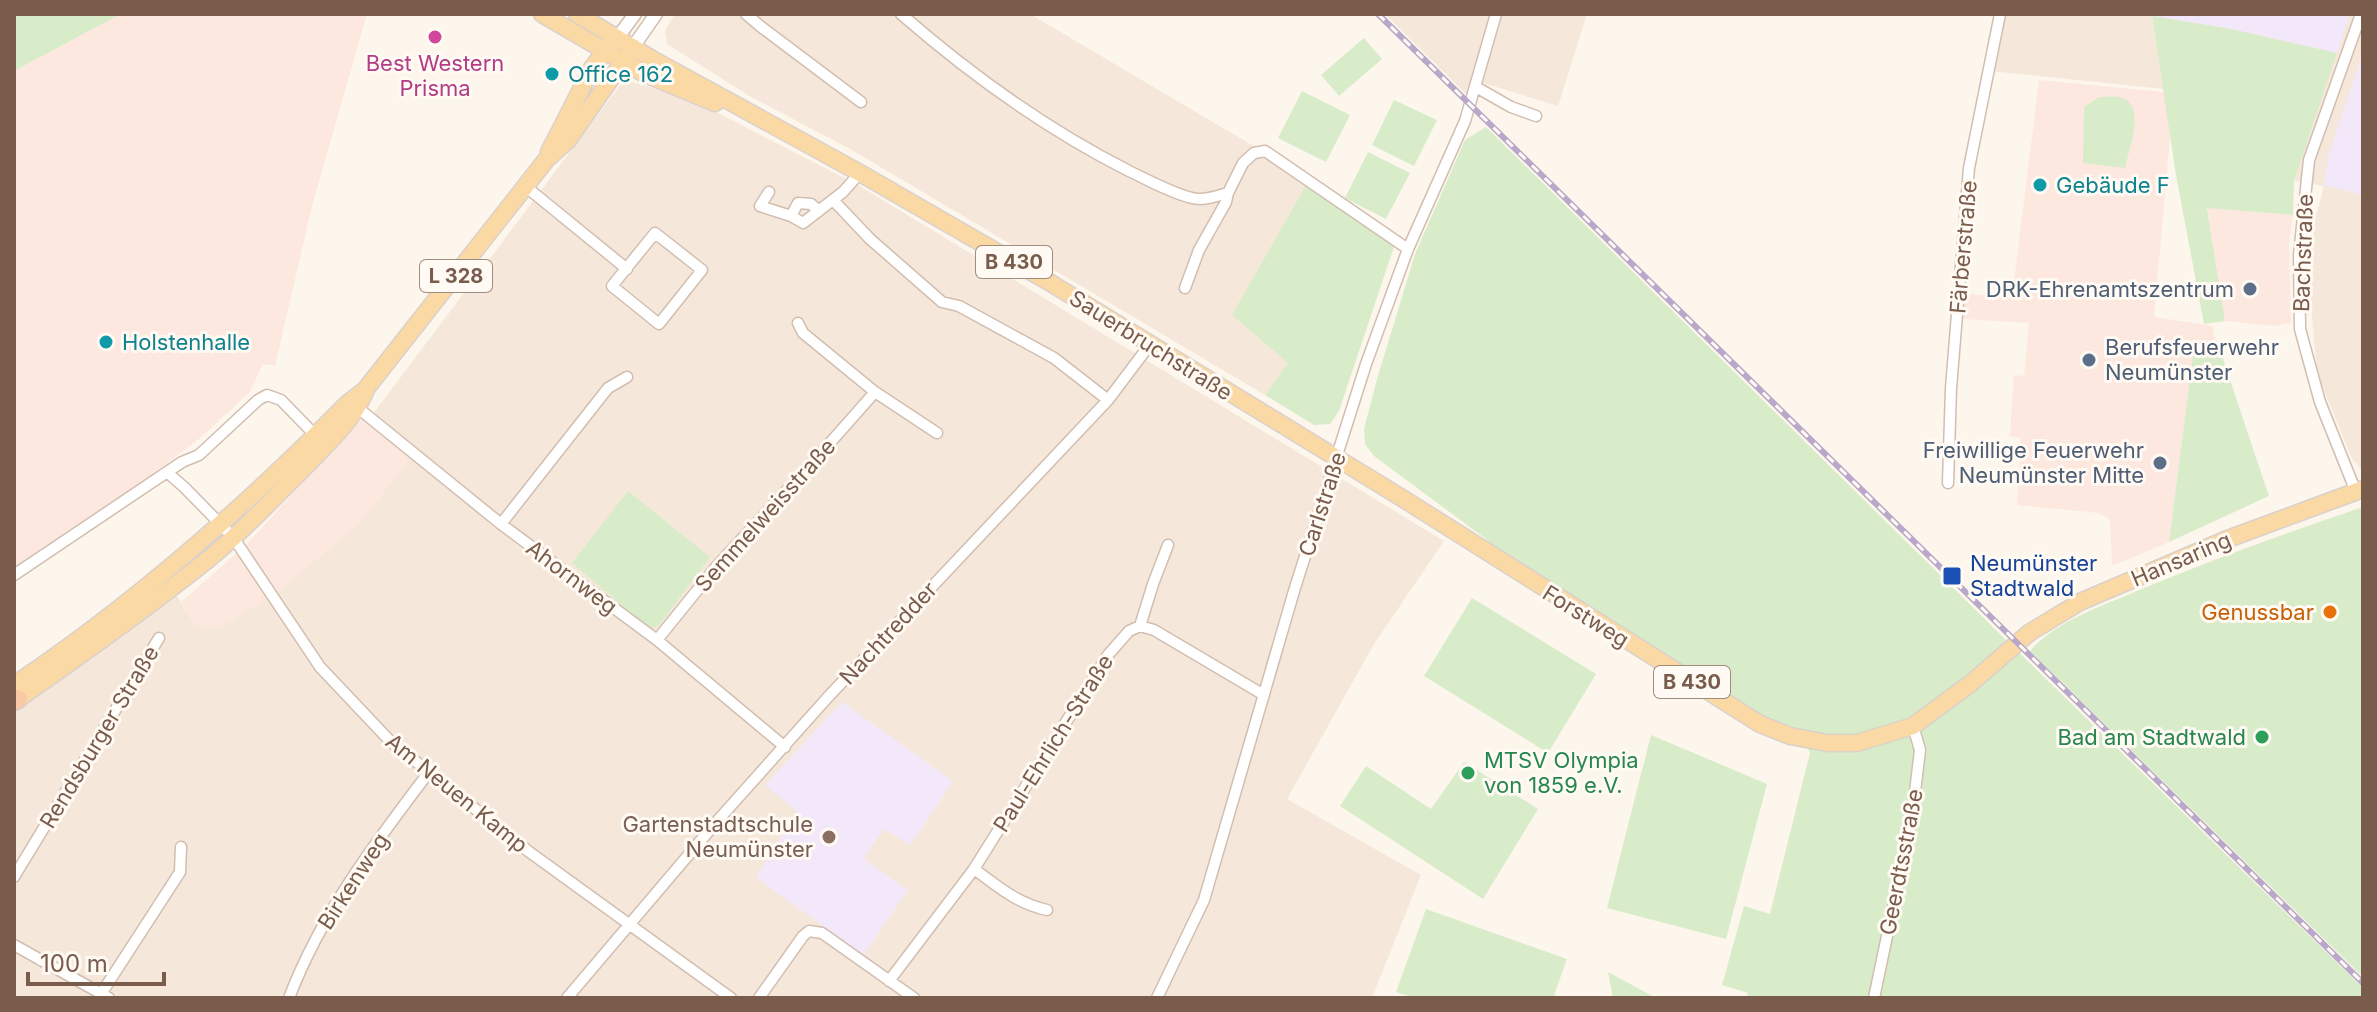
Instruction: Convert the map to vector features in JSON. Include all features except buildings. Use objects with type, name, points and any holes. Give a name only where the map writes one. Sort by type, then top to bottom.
[{"type":"main road","name":"B 430","points":[[542,14],[622,62]]},
{"type":"main road","name":"B 430","points":[[577,14],[633,47]]},
{"type":"main road","name":"L 328","points":[[546,160],[592,68],[618,37]]},
{"type":"main road","name":"L 328","points":[[228,531],[348,403],[365,390],[546,160],[568,140],[633,47]]},
{"type":"main road","name":"Sauerbruchstraße","points":[[633,47],[1049,282],[1336,459]]},
{"type":"main road","name":"Sauerbruchstraße","points":[[622,62],[734,112],[754,117]]},
{"type":"main road","name":"L 328","points":[[15,694],[148,605],[228,531],[311,461],[358,408],[365,390]]},
{"type":"main road","name":"Forstweg","points":[[1336,459],[1760,724],[1790,736],[1828,743],[1857,743],[1913,726],[2009,650]]},
{"type":"main road","name":"Hansaring","points":[[2009,650],[2029,633],[2080,602],[2225,540],[2359,491]]},
{"type":"street","points":[[618,37],[635,14]]},
{"type":"street","points":[[633,47],[656,14]]},
{"type":"street","points":[[746,14],[861,102]]},
{"type":"street","points":[[901,14],[1008,99],[1100,156],[1193,198],[1210,198],[1228,193]]},
{"type":"street","name":"Carlstraße","points":[[1157,998],[1204,900],[1294,591],[1366,364],[1408,249],[1465,121],[1496,14]]},
{"type":"street","name":"Färberstraße","points":[[1948,483],[1951,388],[1969,168],[2000,14]]},
{"type":"street","name":"Bachstraße","points":[[2359,491],[2320,402],[2300,329],[2299,255],[2309,160],[2361,14]]},
{"type":"street","points":[[1476,87],[1511,107],[1536,116]]},
{"type":"street","points":[[1185,288],[1199,250],[1226,202],[1243,163],[1254,153],[1265,151],[1408,249]]},
{"type":"street","points":[[769,192],[760,206],[803,223],[833,200],[860,173]]},
{"type":"street","points":[[525,186],[627,269]]},
{"type":"street","points":[[833,200],[870,239],[942,302],[959,306],[1054,358],[1108,400]]},
{"type":"street","points":[[655,233],[702,270],[659,324],[612,286],[627,269],[655,233]]},
{"type":"street","points":[[798,323],[803,333],[875,392],[937,433]]},
{"type":"street","name":"Nachtredder","points":[[567,998],[719,819],[828,697],[1108,400],[1151,343]]},
{"type":"street","points":[[501,524],[608,388],[627,377]]},
{"type":"street","name":"Semmelweisstraße","points":[[657,640],[716,567],[875,392]]},
{"type":"street","points":[[14,575],[182,462],[199,455],[267,395],[281,400],[316,436],[311,461]]},
{"type":"street","name":"Ahornweg","points":[[358,408],[501,524],[657,640],[785,747]]},
{"type":"street","points":[[316,436],[337,433]]},
{"type":"street","name":"Am Neuen Kamp","points":[[168,473],[228,531],[320,667],[390,741],[528,851],[731,998]]},
{"type":"street","name":"Paul-Ehrlich-Straße","points":[[889,981],[974,869],[1108,655],[1129,631],[1140,626],[1168,545]]},
{"type":"street","points":[[1140,626],[1167,637],[1264,695]]},
{"type":"street","name":"Rendsburger Straße","points":[[14,877],[159,638]]},
{"type":"street","name":"Geerdtsstraße","points":[[1874,998],[1912,817],[1920,750],[1913,726]]},
{"type":"street","name":"Birkenweg","points":[[289,998],[325,919],[341,893],[429,772]]},
{"type":"street","points":[[14,945],[105,996],[180,872],[181,847]]},
{"type":"street","points":[[974,869],[1016,899],[1047,910]]},
{"type":"street","points":[[759,998],[809,931],[822,933],[914,998]]},
{"type":"shaded area","points":[[121,14],[367,14],[312,206],[275,366],[263,364],[249,393],[199,439],[14,571],[14,71]]},
{"type":"shaded area","points":[[675,14],[1030,14],[1265,151],[1309,180],[1289,363],[1265,395],[850,149],[751,97],[667,44],[665,31]]},
{"type":"shaded area","points":[[1385,14],[1587,14],[1558,106],[1477,81],[1467,95]]},
{"type":"shaded area","points":[[2000,14],[2363,14],[2363,471],[2352,459],[2317,373],[2309,283],[2314,224],[2324,186],[2294,181],[2301,159],[2152,17],[2163,89],[1990,71]]},
{"type":"shaded area","points":[[2151,14],[2350,14],[2337,53]]},
{"type":"shaded area","points":[[2363,52],[2363,195],[2324,185],[2329,154]]},
{"type":"shaded area","points":[[624,80],[683,95],[858,185],[1444,541],[1374,644],[1287,799],[1421,875],[1372,998],[14,998],[14,710],[177,596],[195,625],[370,418]]},
{"type":"shaded area","points":[[2039,80],[2174,93],[2154,317],[2213,326],[2215,343],[2195,340],[2169,542],[2112,566],[2110,520],[2099,513],[2017,505],[2021,438],[2010,436],[2014,375],[2024,376],[2029,323],[1963,319],[1965,294],[2012,297]]},
{"type":"shaded area","points":[[2207,207],[2293,215],[2289,242],[2291,323],[2274,326],[2225,321]]},
{"type":"shaded area","points":[[364,416],[415,453],[359,524],[272,596],[217,629],[195,625],[181,602],[245,546]]},
{"type":"shaded area","name":"Gartenstadtschule Neumünster","points":[[842,702],[953,781],[911,845],[883,829],[864,859],[908,890],[864,955],[756,878],[797,811],[765,785]]},
{"type":"green space","points":[[14,14],[121,14],[14,71]]},
{"type":"green space","points":[[2152,16],[2231,29],[2337,53],[2294,181],[2293,215],[2207,208],[2225,321],[2204,324],[2176,175]]},
{"type":"green space","points":[[1364,38],[1382,59],[1339,96],[1321,75]]},
{"type":"green space","points":[[1302,91],[1350,115],[1326,162],[1278,138]]},
{"type":"green space","points":[[2099,97],[2119,97],[2128,101],[2133,108],[2133,138],[2125,168],[2083,163],[2084,107]]},
{"type":"green space","points":[[1394,100],[1437,120],[1414,166],[1372,145]]},
{"type":"green space","points":[[1486,127],[2363,988],[2363,998],[1746,998],[1748,993],[1722,985],[1744,906],[1770,914],[1810,753],[1797,729],[1754,713],[1497,551],[1486,539],[1374,456],[1365,444],[1364,429],[1377,379],[1415,254],[1465,140]]},
{"type":"green space","points":[[1368,152],[1410,173],[1386,219],[1345,198]]},
{"type":"green space","points":[[1309,180],[1396,241],[1339,411],[1330,424],[1314,425],[1265,395],[1288,363],[1232,315]]},
{"type":"green space","points":[[2194,347],[2220,350],[2269,496],[2169,542]]},
{"type":"green space","points":[[628,491],[710,557],[659,625],[650,629],[572,563]]},
{"type":"green space","name":"Bad am Stadtwald","points":[[2363,507],[2363,977],[2030,651],[2052,631],[2094,609],[2221,558]]},
{"type":"green space","points":[[1472,598],[1596,674],[1548,753],[1424,676]]},
{"type":"green space","points":[[1651,735],[1767,784],[1726,939],[1607,908]]},
{"type":"green space","points":[[1464,762],[1538,809],[1483,899],[1340,806],[1366,766],[1431,809]]},
{"type":"green space","points":[[1426,909],[1567,959],[1553,998],[1414,998],[1396,992]]},
{"type":"green space","points":[[1608,972],[1656,998],[1613,998]]},
{"type":"railway","points":[[1378,14],[2363,983]]},
{"type":"place","name":"Best Western Prisma","points":[[435,37]]},
{"type":"place","name":"Office 162","points":[[552,74]]},
{"type":"place","name":"Gebäude F","points":[[2040,185]]},
{"type":"place","name":"DRK-Ehrenamtszentrum","points":[[2250,289]]},
{"type":"place","name":"Holstenhalle","points":[[106,342]]},
{"type":"place","name":"Berufsfeuerwehr Neumünster","points":[[2089,360]]},
{"type":"place","name":"Freiwillige Feuerwehr Neumünster Mitte","points":[[2160,463]]},
{"type":"place","name":"Neumünster Stadtwald","points":[[1952,576]]},
{"type":"place","name":"Genussbar","points":[[2330,612]]},
{"type":"place","name":"Bad am Stadtwald","points":[[2262,737]]},
{"type":"place","name":"MTSV Olympia von 1859 e.V.","points":[[1468,773]]},
{"type":"place","name":"Gartenstadtschule Neumünster","points":[[829,837]]}]
